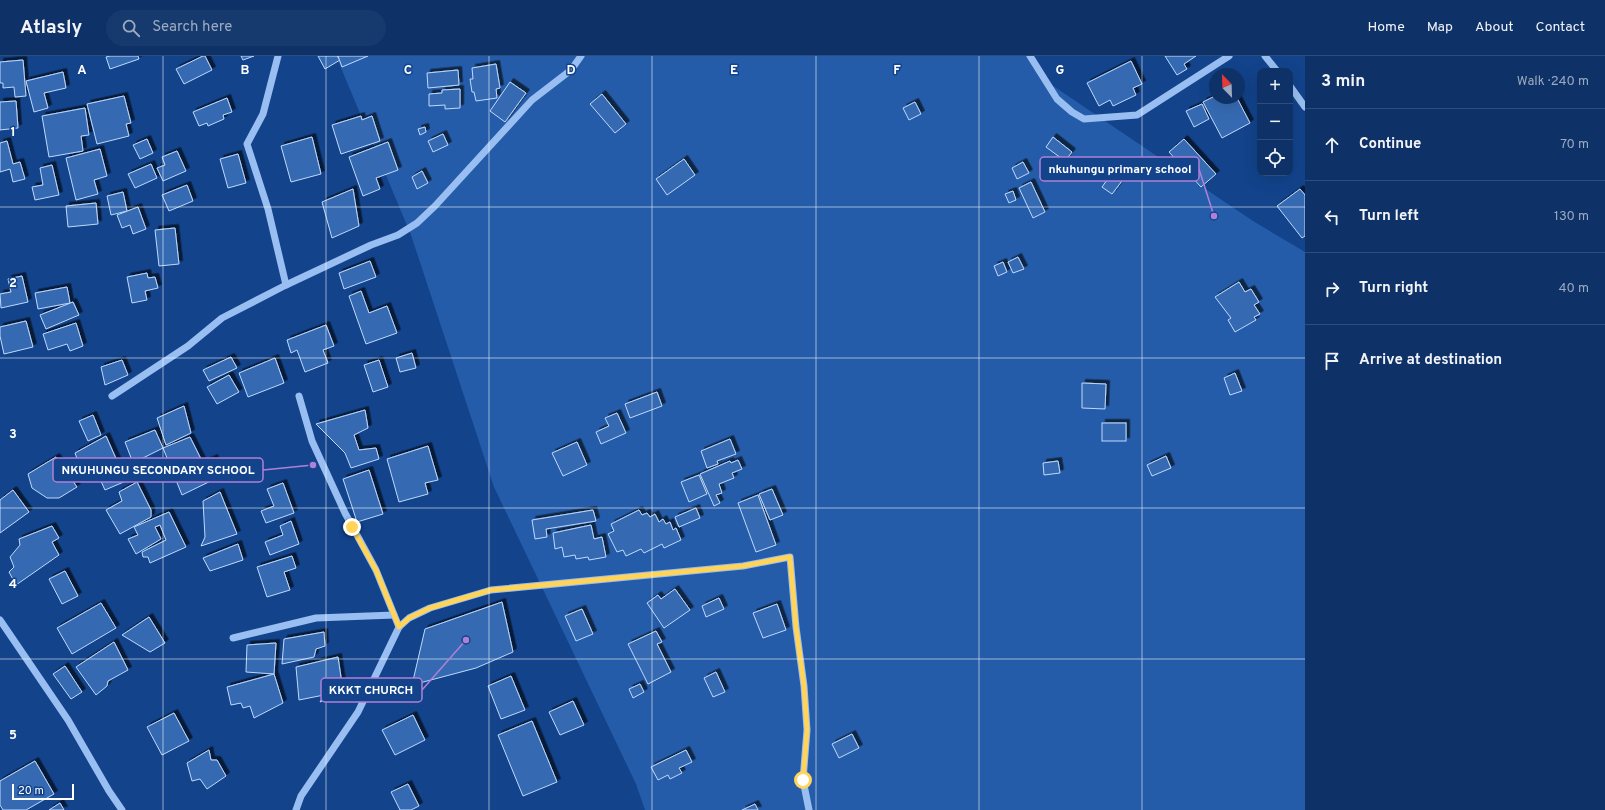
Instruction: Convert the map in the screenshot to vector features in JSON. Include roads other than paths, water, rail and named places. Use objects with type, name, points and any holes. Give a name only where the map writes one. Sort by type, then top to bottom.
[{"type":"street","points":[[278,56],[263,114],[247,144],[268,209],[286,285]]},
{"type":"street","points":[[112,396],[188,346],[222,318],[286,285],[371,245],[398,235],[417,223],[435,206],[532,100],[570,70],[581,56]]},
{"type":"street","points":[[1030,56],[1057,99],[1072,112],[1084,119],[1137,116],[1229,56]]},
{"type":"street","points":[[1265,56],[1275,68]]},
{"type":"street","points":[[1293,90],[1305,107]]},
{"type":"street","points":[[299,396],[312,441],[344,513],[376,570],[399,627]]},
{"type":"street","points":[[296,810],[301,796],[358,712],[399,627],[409,618],[430,608],[491,590],[743,566],[790,557],[796,627],[804,686],[807,730],[803,780],[809,810]]},
{"type":"street","points":[[234,638],[316,618],[394,615]]},
{"type":"street","points":[[0,620],[68,720],[109,791],[122,810]]},
{"type":"place","name":"nkuhungu primary school","points":[[1214,216]]},
{"type":"place","name":"NKUHUNGU SECONDARY SCHOOL","points":[[313,465]]},
{"type":"place","name":"KKKT CHURCH","points":[[466,640]]}]
